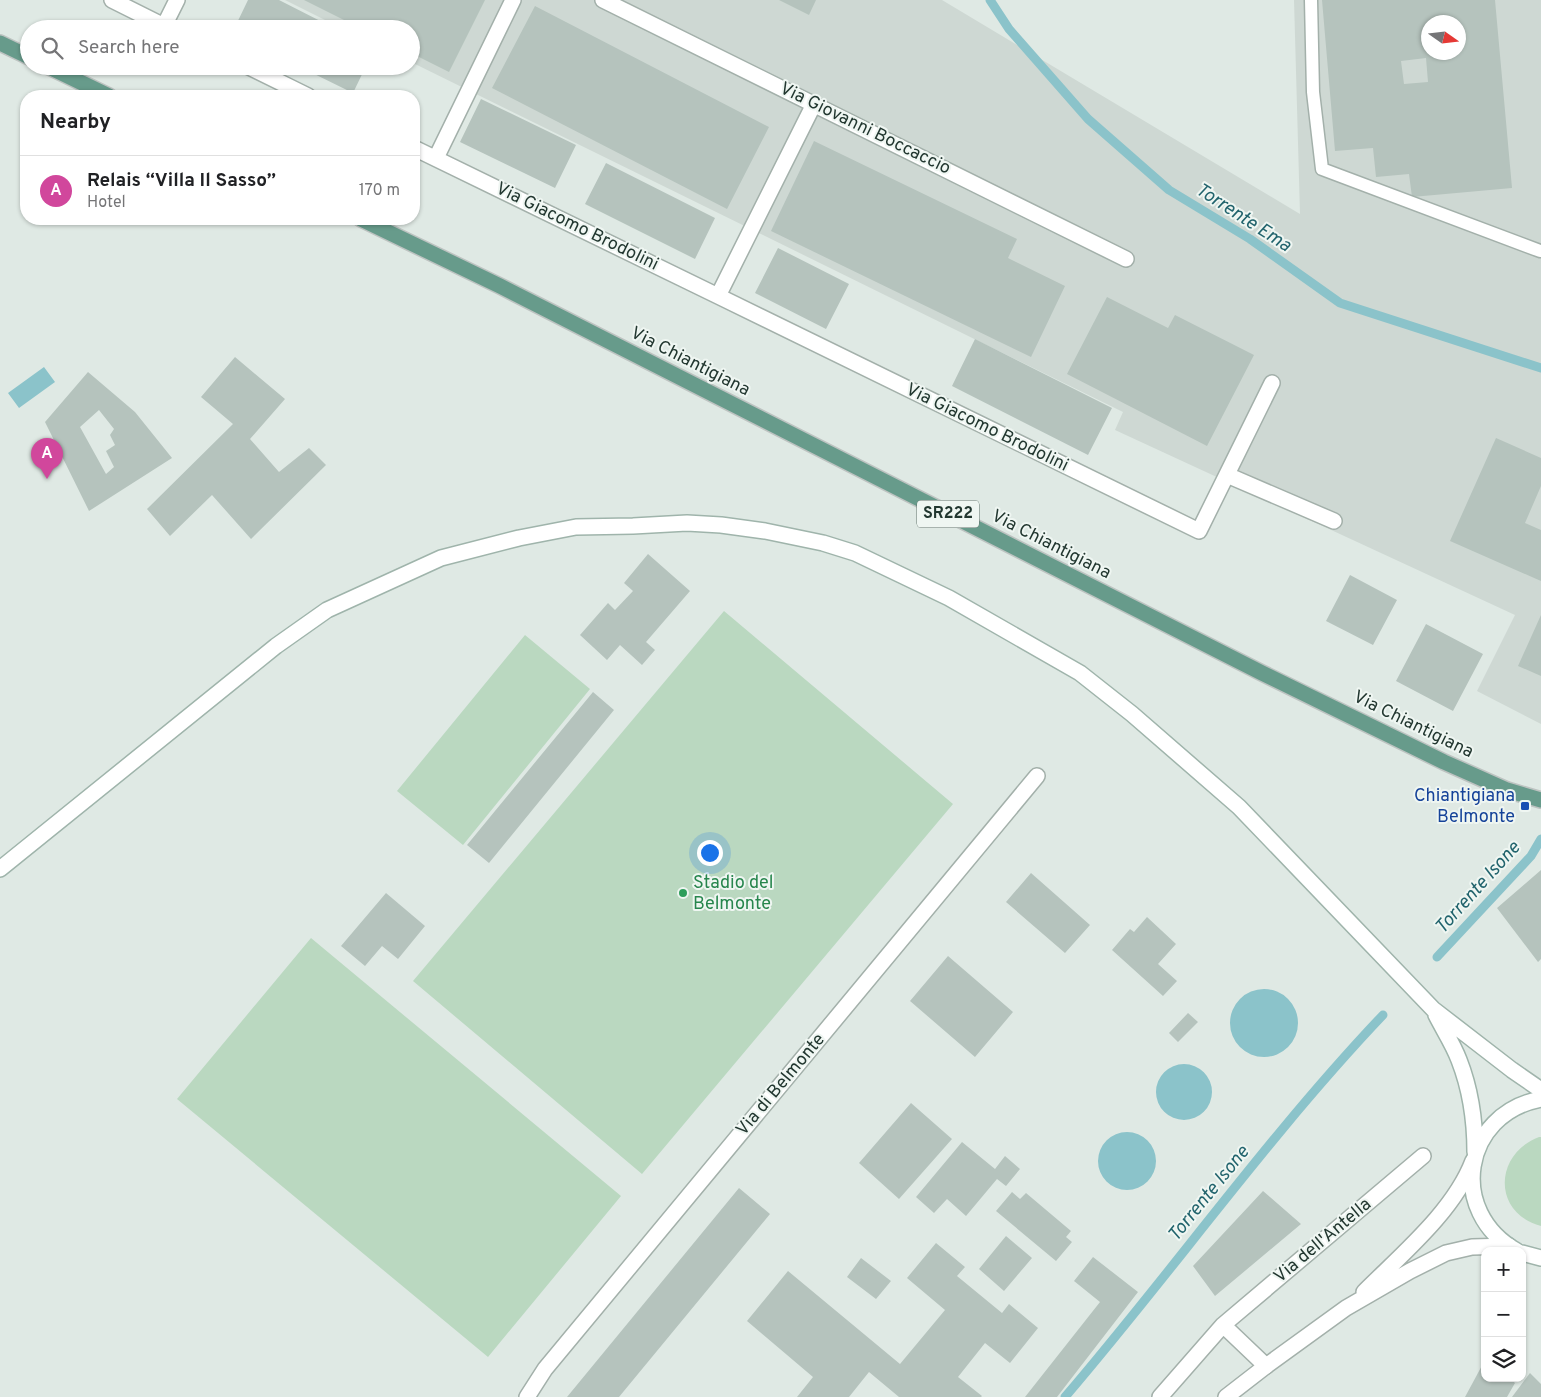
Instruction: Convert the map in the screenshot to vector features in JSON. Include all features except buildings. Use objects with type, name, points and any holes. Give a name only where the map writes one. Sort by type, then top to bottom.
[{"type":"main road","points":[[0,43],[20,53]]},
{"type":"main road","points":[[66,75],[97,90]]},
{"type":"main road","name":"Via Chiantigiana","points":[[373,225],[500,286],[1262,673],[1444,762],[1507,790],[1540,800]]},
{"type":"street","points":[[112,0],[153,20]]},
{"type":"street","points":[[170,20],[177,0]]},
{"type":"street","points":[[436,158],[513,0]]},
{"type":"street","name":"Via Giovanni Boccaccio","points":[[603,0],[1126,259]]},
{"type":"street","points":[[265,75],[296,90]]},
{"type":"street","points":[[718,296],[814,104]]},
{"type":"street","name":"Via Giacomo Brodolini","points":[[420,151],[1199,531],[1272,383]]},
{"type":"street","points":[[1227,475],[1334,521]]},
{"type":"street","points":[[0,869],[290,635],[327,610],[441,558],[519,538],[576,527],[687,523],[765,531],[823,543],[855,553],[950,598],[1080,673],[1132,714],[1238,807],[1432,1008],[1490,1054],[1541,1090]]},
{"type":"street","name":"Via di Belmonte","points":[[527,1397],[545,1369],[1037,776]]},
{"type":"street","points":[[1432,1008],[1458,1058],[1464,1074],[1474,1122],[1475,1156],[1472,1178],[1475,1201],[1479,1212],[1492,1231],[1512,1247]]},
{"type":"street","points":[[1346,1308],[1444,1210],[1464,1180],[1483,1138],[1502,1116],[1515,1107],[1541,1099]]},
{"type":"street","name":"Via dell'Antella","points":[[1160,1397],[1223,1325],[1423,1156]]},
{"type":"street","points":[[1226,1397],[1346,1308],[1410,1271],[1446,1253],[1472,1247],[1481,1248]]},
{"type":"street","points":[[1526,1253],[1541,1258]]},
{"type":"street","points":[[1223,1325],[1266,1366]]},
{"type":"lane","points":[[1311,0],[1313,92],[1322,169],[1540,251]]},
{"type":"shaded area","points":[[285,0],[942,0],[1300,214],[1294,0],[1541,0],[1541,724],[1477,691],[1515,615],[1115,430],[1123,412],[420,66],[420,20],[325,20]]},
{"type":"green space","name":"Stadio del Belmonte","points":[[724,611],[953,804],[642,1174],[413,981]]},
{"type":"green space","points":[[525,635],[590,689],[463,845],[397,791]]},
{"type":"green space","points":[[311,938],[621,1196],[488,1357],[177,1099]]},
{"type":"green space","points":[[1541,1137],[1541,1226],[1525,1219],[1514,1209],[1507,1197],[1505,1183],[1507,1169],[1513,1156],[1524,1145]]},
{"type":"water","points":[[44,367],[55,382],[19,408],[8,393]]},
{"type":"water","points":[[1257,989],[1271,989],[1283,994],[1293,1004],[1298,1016],[1298,1030],[1293,1042],[1283,1052],[1271,1057],[1257,1057],[1245,1052],[1235,1042],[1230,1030],[1230,1016],[1235,1004],[1245,994]]},
{"type":"water","points":[[1184,1064],[1204,1072],[1212,1092],[1204,1112],[1184,1120],[1164,1112],[1156,1092],[1164,1072]]},
{"type":"water","points":[[1127,1132],[1138,1134],[1151,1145],[1156,1161],[1154,1172],[1143,1185],[1127,1190],[1116,1188],[1103,1177],[1098,1161],[1100,1150],[1111,1137]]},
{"type":"waterway","name":"Torrente Ema","points":[[990,0],[1009,29],[1088,119],[1169,190],[1250,239],[1340,303],[1541,368]]},
{"type":"waterway","name":"Torrente Isone","points":[[1437,957],[1531,856],[1541,839]]},
{"type":"waterway","name":"Torrente Isone","points":[[1065,1397],[1300,1108],[1383,1015]]},
{"type":"place","name":"Relais “Villa Il Sasso”","points":[[47,479]]},
{"type":"place","name":"Chiantigiana Belmonte","points":[[1525,806]]},
{"type":"place","name":"Stadio del Belmonte","points":[[683,893]]}]
